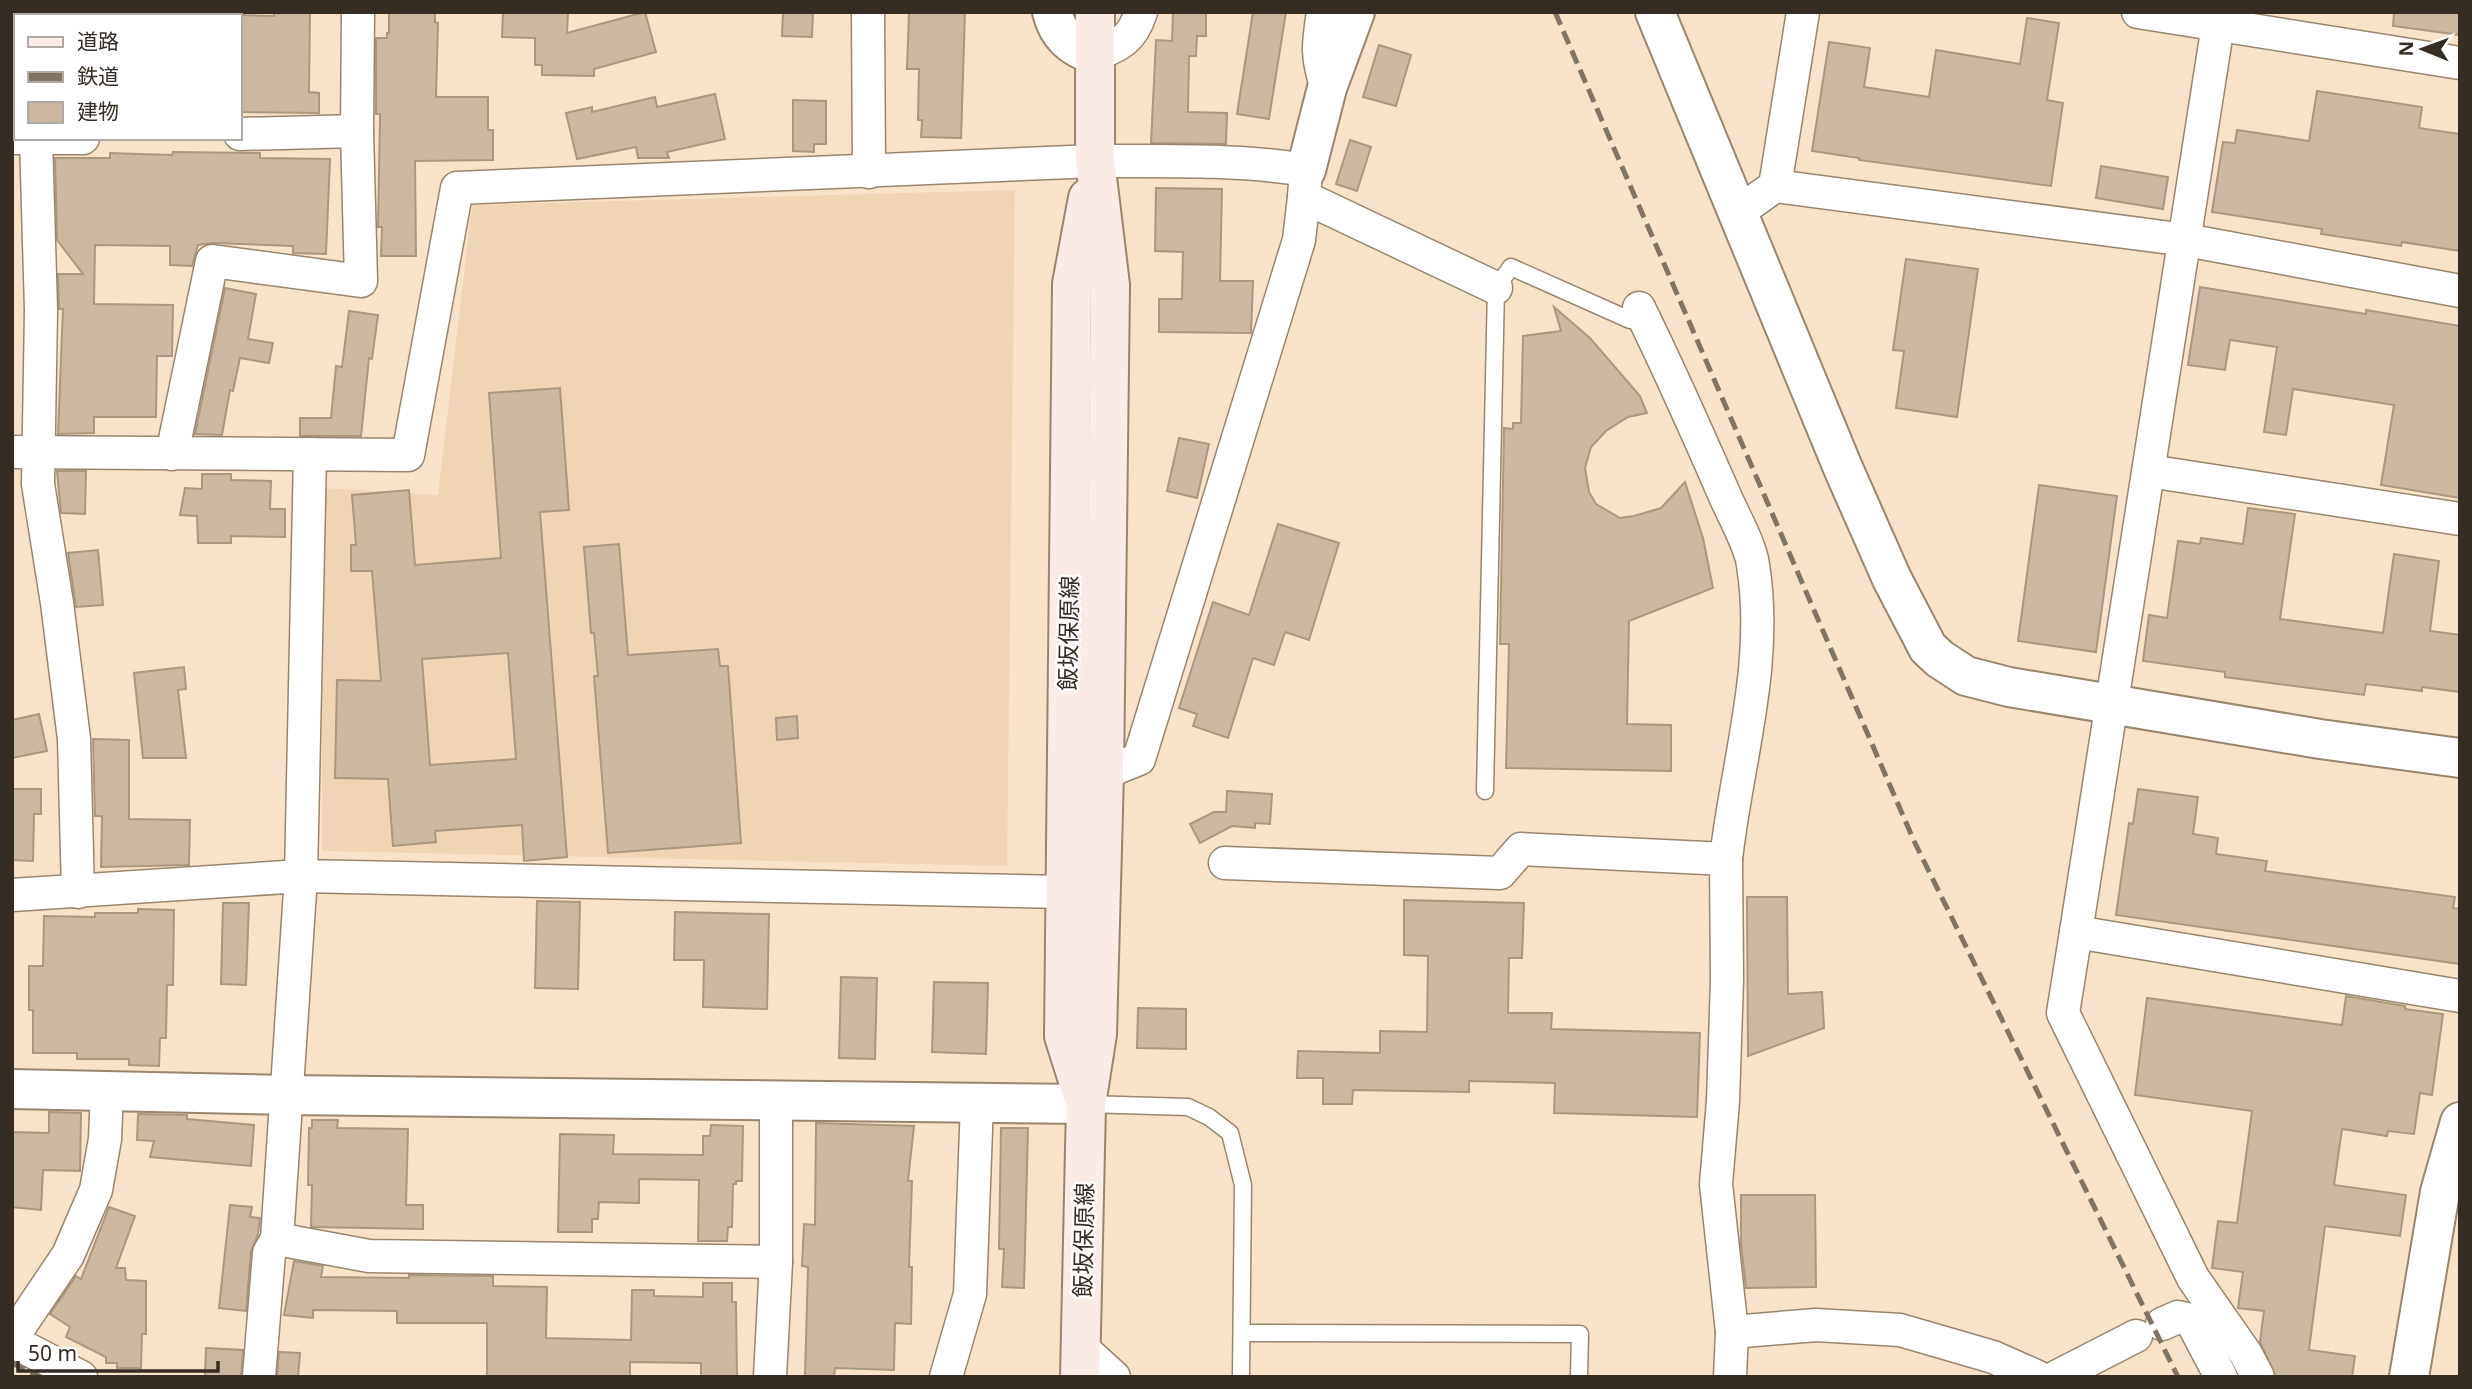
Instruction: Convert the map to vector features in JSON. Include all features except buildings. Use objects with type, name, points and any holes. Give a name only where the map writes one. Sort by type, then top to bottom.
[{"type":"main road","name":"飯坂保原線","points":[[1081,1362],[1086,1104],[1097,1034],[1104,773],[1110,285],[1095,162],[1094,12]]},
{"type":"main road","name":"飯坂保原線","points":[[1086,1104],[1064,1036],[1065,892],[1072,284],[1095,162]]},
{"type":"street","points":[[172,454],[212,261],[361,281],[357,131],[358,12]]},
{"type":"street","points":[[868,12],[869,172]]},
{"type":"street","points":[[1052,12],[1062,35],[1080,50],[1094,55],[1122,43],[1131,34],[1140,12]]},
{"type":"street","points":[[1324,12],[1317,50],[1328,88]]},
{"type":"street","points":[[1104,773],[1139,759],[1299,240],[1305,183],[1328,88],[1355,12]]},
{"type":"street","points":[[1655,12],[1848,481],[1892,579],[1928,648],[1966,676],[2009,687],[2320,739],[2460,758]]},
{"type":"street","points":[[1775,186],[1803,12]]},
{"type":"street","points":[[2138,12],[2219,19],[2460,63]]},
{"type":"street","points":[[2219,19],[2063,1013],[2193,1278],[2246,1354],[2258,1377]]},
{"type":"street","points":[[242,134],[357,131]]},
{"type":"street","points":[[24,140],[41,310],[25,452],[38,484],[57,603],[74,739],[78,892]]},
{"type":"street","points":[[25,452],[408,455],[457,188],[1095,162],[1186,161],[1287,167],[1305,183],[1496,288]]},
{"type":"street","points":[[1737,213],[1775,186],[2186,240],[2460,291]]},
{"type":"street","points":[[1642,314],[1674,378],[1753,562],[1759,648],[1745,752],[1726,859],[1724,1087],[1716,1184],[1732,1332],[1730,1377]]},
{"type":"street","points":[[260,1377],[269,1253],[277,1239],[301,876],[310,454]]},
{"type":"street","points":[[2149,471],[2460,520]]},
{"type":"street","points":[[1224,863],[1500,873],[1521,849],[1726,859]]},
{"type":"street","points":[[12,895],[301,876],[1065,892]]},
{"type":"street","points":[[2076,932],[2460,996]]},
{"type":"street","points":[[12,1089],[287,1095],[1086,1104]]},
{"type":"street","points":[[81,1377],[12,1339],[68,1255],[96,1190],[105,1139],[107,1091]]},
{"type":"street","points":[[770,1377],[776,1262],[776,1100]]},
{"type":"street","points":[[946,1377],[970,1294],[977,1102]]},
{"type":"street","points":[[2409,1377],[2440,1192],[2460,1122]]},
{"type":"street","points":[[277,1239],[369,1256],[776,1262]]},
{"type":"street","points":[[2056,1377],[2178,1317],[2191,1320],[2221,1377]]},
{"type":"street","points":[[1732,1332],[1816,1325],[1900,1330],[1993,1357],[2038,1377]]},
{"type":"street","points":[[1081,1362],[1114,1377]]},
{"type":"lane","points":[[1485,791],[1496,288],[1511,267],[1630,320],[1642,314]]},
{"type":"lane","points":[[1086,1104],[1188,1107],[1209,1117],[1230,1133],[1243,1185],[1241,1377]]},
{"type":"lane","points":[[1242,1334],[1580,1334],[1579,1377]]},
{"type":"shaded area","points":[[1015,190],[1007,866],[322,851],[322,488],[438,495],[472,205]]},
{"type":"railway","points":[[1555,12],[1914,841],[2178,1377]]},
{"type":"railway","points":[[12,1363],[39,1377]]}]
